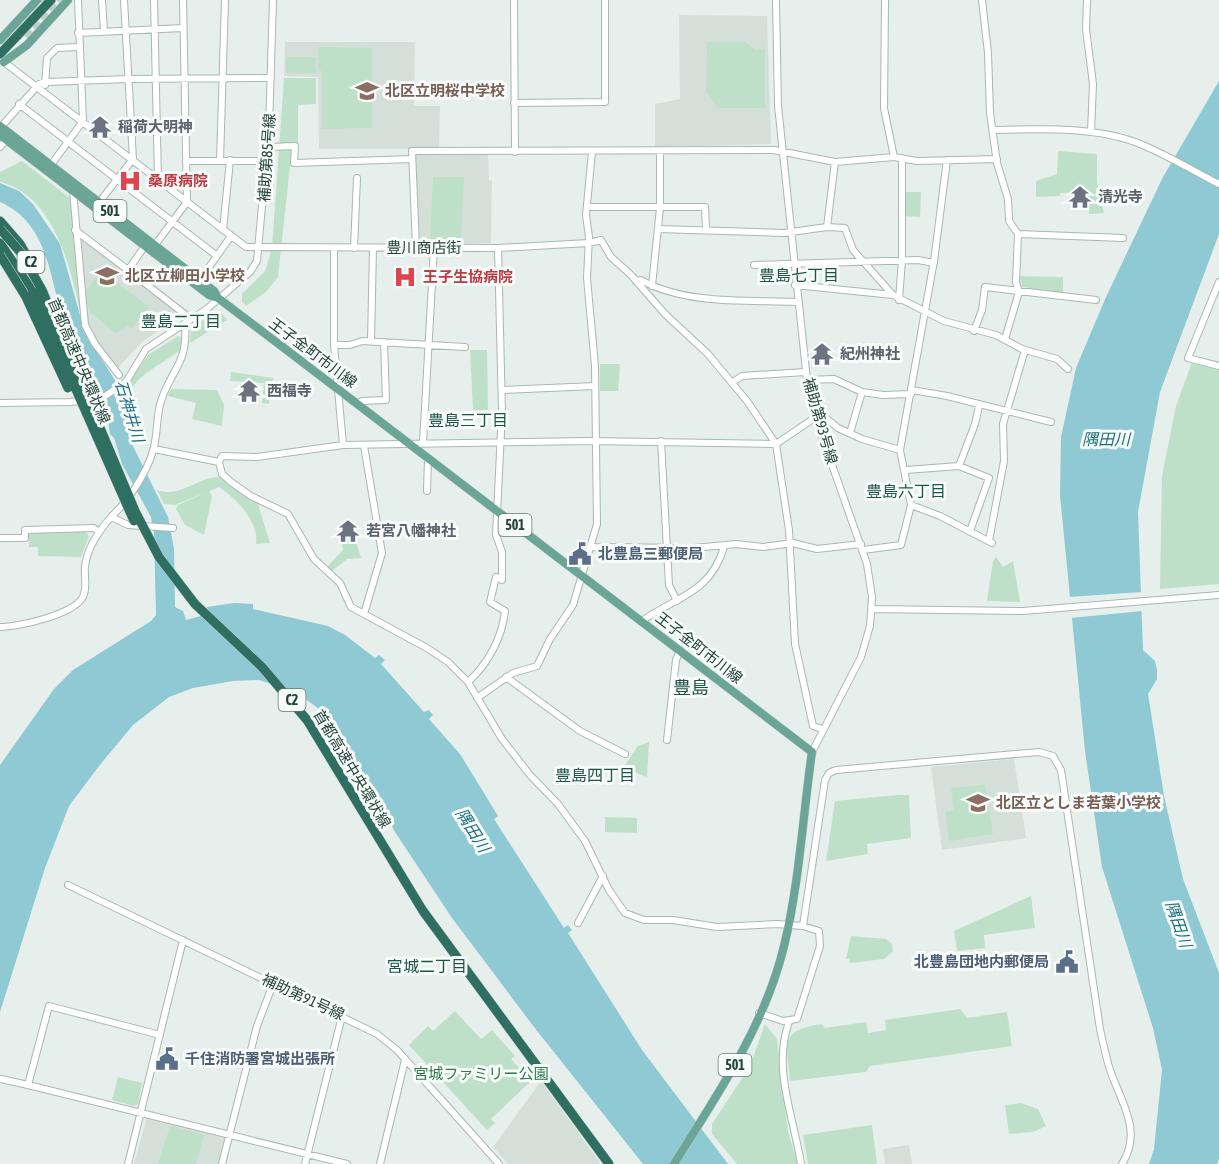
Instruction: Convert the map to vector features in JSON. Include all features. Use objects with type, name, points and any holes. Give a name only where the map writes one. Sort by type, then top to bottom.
[{"type":"highway","points":[[1,58],[49,0]]},
{"type":"highway","name":"C2","points":[[0,221],[29,257],[51,309]]},
{"type":"highway","name":"首都高速中央環状線","points":[[0,229],[25,259],[51,309],[135,511],[159,557],[195,604],[261,667],[303,715],[423,911],[607,1164]]},
{"type":"highway","name":"首都高速中央環状線","points":[[0,243],[17,265],[39,305],[111,473],[139,531],[173,582],[194,606],[266,676],[305,722],[420,913],[607,1164]]},
{"type":"highway","name":"C2","points":[[0,255],[26,297],[111,473]]},
{"type":"main road","points":[[1,58],[27,45],[68,0]]},
{"type":"main road","points":[[0,40],[33,2]]},
{"type":"main road","points":[[0,45],[16,28]]},
{"type":"main road","points":[[1,58],[27,38]]},
{"type":"main road","name":"王子金町市川線","points":[[0,126],[51,165],[145,246],[339,389],[409,445],[812,752]]},
{"type":"main road","name":"王子金町市川線","points":[[4,137],[73,191],[155,245],[214,291],[218,298]]},
{"type":"main road","name":"501","points":[[674,1164],[739,1059],[780,959],[788,925],[812,752]]},
{"type":"street","points":[[51,165],[83,121],[78,0]]},
{"type":"street","points":[[102,0],[104,32]]},
{"type":"street","points":[[97,205],[133,159],[124,0]]},
{"type":"street","points":[[154,0],[159,180]]},
{"type":"street","points":[[155,245],[187,202],[183,0]]},
{"type":"street","points":[[220,160],[225,0]]},
{"type":"street","name":"補助第85号線","points":[[0,403],[71,402],[102,398],[122,385],[145,351],[218,298],[249,272],[257,261],[268,147],[273,0]]},
{"type":"street","points":[[514,0],[515,152]]},
{"type":"street","points":[[514,103],[605,102],[604,0]]},
{"type":"street","name":"補助第93号線","points":[[776,0],[777,83],[782,151],[807,380],[816,417],[862,547],[871,582],[872,609],[861,657],[812,752]]},
{"type":"street","points":[[885,0],[884,108],[894,156]]},
{"type":"street","points":[[982,0],[988,53],[990,113],[997,159],[1008,199],[1009,221],[1018,234],[1016,282],[1018,290],[1005,339]]},
{"type":"street","points":[[1087,0],[1086,29],[1093,84],[1091,132]]},
{"type":"street","points":[[78,33],[183,28]]},
{"type":"street","points":[[0,126],[20,104],[46,82],[47,58],[57,48],[79,47]]},
{"type":"street","points":[[1,58],[231,236],[246,247],[260,248]]},
{"type":"street","points":[[46,82],[155,78],[271,78]]},
{"type":"street","points":[[20,104],[217,256]]},
{"type":"street","points":[[994,130],[1091,132],[1126,139],[1219,183]]},
{"type":"street","points":[[0,147],[4,137]]},
{"type":"street","points":[[268,147],[294,146],[294,163],[412,159]]},
{"type":"street","points":[[416,248],[412,151],[782,151],[834,162],[894,156],[947,160],[997,159]]},
{"type":"street","points":[[652,286],[660,208],[660,151]]},
{"type":"street","points":[[477,698],[506,677],[537,666],[550,639],[573,605],[596,533],[595,386],[587,278],[589,243],[587,207],[592,152]]},
{"type":"street","points":[[896,297],[902,261],[902,158]]},
{"type":"street","points":[[223,230],[230,160]]},
{"type":"street","points":[[186,161],[267,160]]},
{"type":"street","points":[[591,547],[667,548],[801,544],[817,549],[901,545],[911,505],[906,470],[900,450],[934,263],[947,160]]},
{"type":"street","points":[[354,248],[357,162]]},
{"type":"street","points":[[827,227],[834,162]]},
{"type":"street","points":[[73,191],[85,325],[91,338],[119,375]]},
{"type":"street","points":[[587,207],[705,207],[706,229]]},
{"type":"street","points":[[658,229],[790,232],[827,227],[845,228],[853,250],[896,297]]},
{"type":"street","points":[[0,627],[16,627],[54,615],[82,598],[87,560],[99,532],[134,490],[153,451],[155,423],[162,398],[186,348],[188,321],[128,270],[75,230]]},
{"type":"street","points":[[1018,234],[1123,238]]},
{"type":"street","points":[[200,280],[231,236]]},
{"type":"street","points":[[589,243],[601,240],[611,257],[665,314],[708,354],[733,382],[776,444],[790,545],[795,644],[813,726],[822,729]]},
{"type":"street","name":"豊川商店街","points":[[260,248],[498,248],[589,243]]},
{"type":"street","points":[[128,270],[145,246]]},
{"type":"street","points":[[334,248],[334,345],[344,445]]},
{"type":"street","points":[[371,342],[373,248]]},
{"type":"street","points":[[423,442],[434,248]]},
{"type":"street","points":[[468,682],[485,662],[503,630],[505,611],[490,602],[496,577],[502,580],[502,552],[496,535],[502,390],[498,248]]},
{"type":"street","points":[[754,265],[902,261],[934,263]]},
{"type":"street","points":[[636,281],[641,280],[652,286],[696,296],[797,302]]},
{"type":"street","points":[[1219,282],[1188,358],[1219,366]]},
{"type":"street","points":[[795,285],[896,297],[944,321],[1005,339],[1025,350],[1057,359],[1068,369]]},
{"type":"street","points":[[974,331],[982,310],[985,287],[1096,300]]},
{"type":"street","points":[[357,404],[362,401],[386,400],[384,342]]},
{"type":"street","points":[[334,345],[384,342],[465,347]]},
{"type":"street","points":[[911,505],[991,542],[1004,461],[1002,427],[1025,350]]},
{"type":"street","points":[[733,382],[742,376],[806,372]]},
{"type":"street","points":[[807,380],[838,380],[862,392],[883,395],[912,392],[947,396],[979,406],[1051,422]]},
{"type":"street","points":[[502,390],[595,386]]},
{"type":"street","points":[[850,433],[862,392]]},
{"type":"street","points":[[959,466],[975,424],[979,406]]},
{"type":"street","points":[[801,1164],[793,1133],[782,1051],[789,1022],[799,1016],[820,946],[819,931],[803,926],[717,927],[673,920],[633,918],[621,909],[585,841],[558,804],[530,775],[502,740],[468,682],[448,662],[427,648],[349,605],[340,583],[314,559],[288,514],[251,496],[231,482],[222,474],[219,462],[222,456],[257,457],[344,445],[409,445],[423,442],[661,441],[776,444],[816,417],[826,418],[850,433],[900,450]]},
{"type":"street","points":[[661,441],[669,585],[677,601]]},
{"type":"street","points":[[364,446],[382,553],[364,614]]},
{"type":"street","points":[[153,451],[219,462]]},
{"type":"street","points":[[427,491],[428,459]]},
{"type":"street","points":[[906,470],[959,466],[989,478],[970,531]]},
{"type":"street","points":[[111,517],[128,525],[173,528]]},
{"type":"street","points":[[0,538],[25,538],[25,530],[93,528],[99,532]]},
{"type":"street","points":[[642,621],[677,601],[714,573],[724,546]]},
{"type":"street","points":[[872,609],[982,611],[1057,609],[1219,595]]},
{"type":"street","points":[[667,740],[676,660],[680,650]]},
{"type":"street","points":[[506,677],[580,731],[625,754]]},
{"type":"street","points":[[803,926],[825,780],[829,772],[1017,754],[1049,754],[1057,760],[1061,770],[1100,1029],[1110,1070],[1130,1119],[1129,1144],[1122,1164]]},
{"type":"street","points":[[578,923],[603,876]]},
{"type":"street","name":"補助第91号線","points":[[68,885],[377,1034],[405,1060],[497,1163]]},
{"type":"street","points":[[128,1164],[183,940]]},
{"type":"street","points":[[222,1164],[257,1026],[273,984]]},
{"type":"street","points":[[28,1085],[50,1006],[160,1035]]},
{"type":"street","points":[[759,1013],[789,1022]]},
{"type":"street","points":[[305,1164],[342,1016]]},
{"type":"street","points":[[380,1164],[405,1060]]},
{"type":"street","points":[[1,1079],[347,1164]]},
{"type":"shaded area","points":[[679,15],[767,16],[771,144],[655,147],[655,104],[680,99]]},
{"type":"shaded area","name":"北区立明桜中学校","points":[[285,42],[415,42],[414,106],[440,106],[439,149],[319,149],[318,77],[284,76]]},
{"type":"shaded area","points":[[418,153],[488,154],[489,180],[492,181],[491,243],[419,244],[414,158]]},
{"type":"shaded area","name":"北区立柳田小学校","points":[[82,237],[179,313],[179,318],[143,341],[118,368],[91,334],[88,326],[78,239]]},
{"type":"shaded area","name":"北区立としま若葉小学校","points":[[1014,759],[1026,838],[942,850],[931,767]]},
{"type":"shaded area","points":[[541,1081],[601,1164],[508,1164],[493,1147]]},
{"type":"shaded area","points":[[147,1117],[224,1137],[220,1164],[134,1164]]},
{"type":"shaded area","points":[[909,1145],[912,1164],[885,1164],[883,1149]]},
{"type":"green space","points":[[707,42],[745,42],[755,50],[765,49],[765,108],[718,108],[706,92]]},
{"type":"green space","points":[[318,47],[372,48],[372,128],[322,129],[322,71],[318,71]]},
{"type":"green space","points":[[286,57],[315,57],[316,73],[286,73]]},
{"type":"green space","points":[[284,78],[316,78],[316,104],[298,105],[298,145],[290,166],[278,277],[266,292],[246,306],[242,302],[242,294],[265,271],[272,248]]},
{"type":"green space","points":[[1058,151],[1097,154],[1097,181],[1104,213],[1089,214],[1089,190],[1060,193],[1060,196],[1036,197],[1036,181],[1057,174]]},
{"type":"green space","points":[[22,161],[70,198],[83,323],[67,261],[48,220],[35,203],[19,190],[0,182],[0,172]]},
{"type":"green space","points":[[433,177],[464,177],[461,240],[430,240]]},
{"type":"green space","points":[[904,192],[921,192],[920,217],[904,216]]},
{"type":"green space","points":[[101,271],[149,307],[132,329],[128,326],[115,333],[89,311],[86,291]]},
{"type":"green space","points":[[1020,276],[1063,277],[1063,293],[1022,287]]},
{"type":"green space","points":[[215,312],[221,312],[227,320],[190,343],[191,328]]},
{"type":"green space","points":[[178,336],[183,339],[183,348],[142,377],[124,402],[123,391],[148,355]]},
{"type":"green space","points":[[470,350],[487,350],[488,410],[473,410]]},
{"type":"green space","points":[[1192,362],[1219,369],[1219,584],[1160,589],[1162,476],[1176,406]]},
{"type":"green space","points":[[600,364],[620,364],[618,391],[600,391]]},
{"type":"green space","points":[[231,372],[273,378],[269,404],[262,403],[264,383],[230,381]]},
{"type":"green space","points":[[171,389],[217,390],[224,405],[222,426],[192,419],[196,403],[168,396]]},
{"type":"green space","points":[[221,477],[258,504],[270,543],[256,544],[256,536],[250,519],[233,498],[219,487],[175,505],[164,504],[157,490],[173,492],[205,480]]},
{"type":"green space","points":[[209,491],[212,496],[204,535],[185,525],[176,509],[178,505]]},
{"type":"green space","points":[[348,524],[353,531],[361,558],[347,559],[332,571],[327,567],[343,550],[339,527]]},
{"type":"green space","points":[[86,532],[89,536],[81,557],[38,556],[38,547],[29,547],[29,533]]},
{"type":"green space","points":[[996,557],[1003,567],[1013,561],[1020,602],[987,601],[993,561]]},
{"type":"green space","points":[[649,742],[647,777],[623,768],[638,746]]},
{"type":"green space","points":[[985,785],[993,834],[949,841],[945,812],[954,810],[951,788]]},
{"type":"green space","points":[[909,795],[911,838],[867,844],[868,854],[826,861],[835,801]]},
{"type":"green space","points":[[605,817],[637,818],[637,833],[605,832]]},
{"type":"green space","points":[[1031,896],[1035,928],[984,935],[985,948],[957,951],[954,931]]},
{"type":"green space","points":[[851,936],[886,939],[892,944],[893,951],[884,959],[850,963],[849,959],[846,959]]},
{"type":"green space","points":[[960,1009],[967,1018],[1007,1012],[1012,1046],[870,1066],[866,1072],[790,1081],[788,1041],[798,1030],[822,1024],[825,1028],[866,1022],[868,1033],[886,1030],[885,1020]]},
{"type":"green space","name":"宮城ファミリー公園","points":[[455,1011],[481,1039],[492,1030],[515,1056],[511,1059],[531,1081],[491,1119],[495,1123],[487,1130],[409,1045],[428,1026],[433,1031]]},
{"type":"green space","points":[[765,1024],[777,1039],[788,1132],[798,1164],[737,1164],[712,1134],[712,1124],[750,1066]]},
{"type":"green space","points":[[118,1077],[142,1083],[138,1104],[134,1106],[112,1100]]},
{"type":"green space","points":[[1021,1103],[1038,1109],[1046,1126],[1033,1132],[1009,1134],[1005,1105]]},
{"type":"green space","points":[[872,1125],[877,1164],[808,1164],[803,1135]]},
{"type":"green space","points":[[170,1126],[204,1135],[196,1164],[158,1164]]},
{"type":"water","name":"隅田川","points":[[1219,81],[1219,234],[1160,392],[1138,512],[1143,650],[1155,661],[1157,670],[1157,679],[1148,694],[1164,796],[1183,879],[1219,973],[1219,1159],[1217,1164],[1149,1164],[1154,1149],[1162,1070],[1153,1028],[1102,867],[1085,751],[1060,495],[1061,437],[1076,368],[1106,297],[1163,177]]},
{"type":"water","name":"隅田川","points":[[0,183],[19,191],[33,204],[60,244],[85,333],[118,385],[130,440],[168,517],[174,549],[175,607],[183,611],[186,620],[208,614],[207,607],[234,603],[253,604],[253,609],[328,626],[345,635],[375,658],[379,655],[385,660],[381,664],[424,712],[429,710],[433,715],[429,719],[460,754],[498,816],[494,819],[564,928],[568,925],[572,930],[568,933],[642,1050],[728,1164],[643,1164],[534,1027],[452,918],[395,832],[334,720],[296,692],[259,680],[233,681],[193,688],[169,697],[133,725],[99,766],[69,806],[45,868],[0,1012],[0,765],[54,689],[73,670],[151,621],[156,615],[154,533],[151,517],[122,464],[114,438],[110,434],[105,396],[71,346],[42,245],[32,228],[18,213],[0,202]]},
{"type":"pier","points":[[1142,592],[1143,611],[1070,618],[1068,597]]},
{"type":"tunnel","points":[[16,28],[43,0]]},
{"type":"tunnel","points":[[27,38],[60,0]]},
{"type":"place","name":"北区立明桜中学校","points":[[367,91]]},
{"type":"place","name":"稲荷大明神","points":[[100,127]]},
{"type":"place","name":"桑原病院","points":[[130,181]]},
{"type":"place","name":"清光寺","points":[[1080,197]]},
{"type":"place","name":"北区立柳田小学校","points":[[107,276]]},
{"type":"place","name":"王子生協病院","points":[[405,277]]},
{"type":"place","name":"紀州神社","points":[[822,354]]},
{"type":"place","name":"西福寺","points":[[249,391]]},
{"type":"place","name":"若宮八幡神社","points":[[348,531]]},
{"type":"place","name":"北豊島三郵便局","points":[[580,554]]},
{"type":"place","name":"北区立としま若葉小学校","points":[[978,803]]},
{"type":"place","name":"北豊島団地内郵便局","points":[[1067,962]]},
{"type":"place","name":"千住消防署宮城出張所","points":[[167,1059]]},
{"type":"district","name":"豊島七丁目","points":[[799,275]]},
{"type":"district","name":"豊島二丁目","points":[[181,321]]},
{"type":"district","name":"豊島三丁目","points":[[468,420]]},
{"type":"district","name":"豊島六丁目","points":[[906,491]]},
{"type":"district","name":"豊島","points":[[691,688]]},
{"type":"district","name":"豊島四丁目","points":[[595,775]]},
{"type":"district","name":"宮城二丁目","points":[[427,966]]},
{"type":"water label","name":"石神井川","points":[[130,411]]}]
